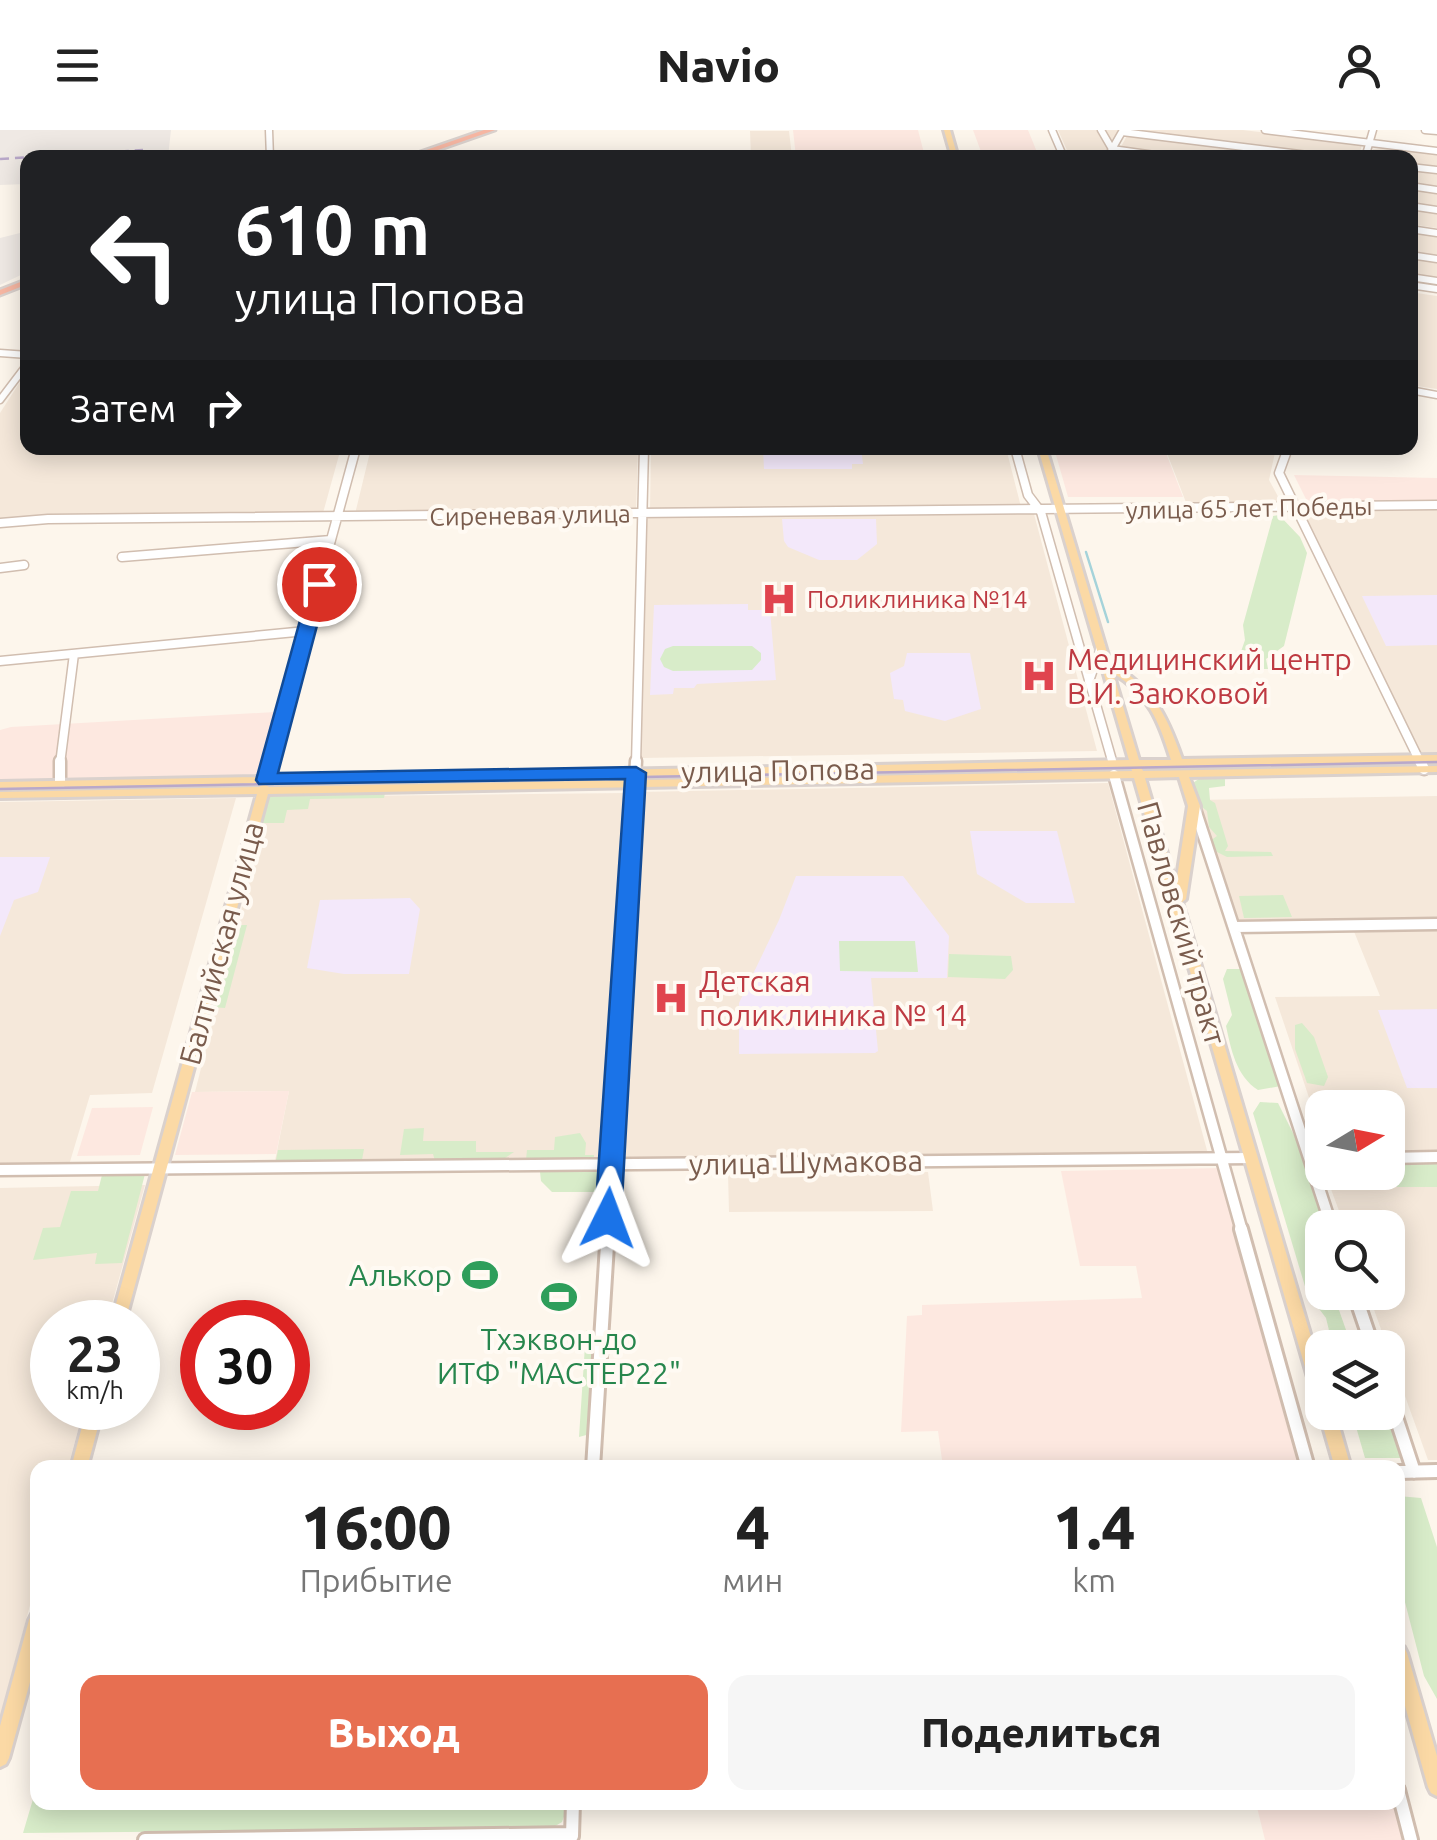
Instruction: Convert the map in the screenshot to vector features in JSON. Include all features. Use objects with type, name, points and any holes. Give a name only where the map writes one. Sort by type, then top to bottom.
[{"type":"highway","points":[[431,150],[492,130]]},
{"type":"main road","name":"Павловский тракт","points":[[1044,455],[1305,1340]]},
{"type":"main road","points":[[1106,664],[1135,680],[1155,702],[1194,806],[1180,876],[1180,916]]},
{"type":"main road","name":"улица Попова","points":[[0,795],[211,786],[1426,765],[1437,758]]},
{"type":"main road","name":"улица Попова","points":[[0,784],[211,786]]},
{"type":"main road","name":"Балтийская улица","points":[[124,1300],[265,785]]},
{"type":"main road","points":[[81,1460],[89,1430]]},
{"type":"main road","points":[[1332,1430],[1341,1460]]},
{"type":"main road","points":[[0,1758],[30,1649]]},
{"type":"main road","points":[[1405,1677],[1437,1787]]},
{"type":"street","points":[[1100,130],[1112,149],[1119,150]]},
{"type":"street","points":[[1265,130],[1437,151]]},
{"type":"street","points":[[1367,150],[1373,130]]},
{"type":"street","points":[[1425,130],[1437,131]]},
{"type":"street","points":[[1112,149],[1122,131],[1270,150]]},
{"type":"street","points":[[0,400],[20,373]]},
{"type":"street","name":"Балтийская улица","points":[[265,785],[354,455]]},
{"type":"street","points":[[593,1460],[636,778],[644,455]]},
{"type":"street","points":[[1017,455],[1028,495],[1042,512],[1306,1460]]},
{"type":"street","points":[[1286,455],[1280,473],[1294,505],[1426,765]]},
{"type":"street","name":"улица 65 лет Победы","points":[[1061,512],[1437,505]]},
{"type":"street","name":"Сиреневая улица","points":[[0,524],[48,519],[1061,512]]},
{"type":"street","points":[[122,557],[331,540]]},
{"type":"street","points":[[0,568],[24,564]]},
{"type":"street","points":[[1074,628],[1096,628]]},
{"type":"street","points":[[0,661],[306,631]]},
{"type":"street","points":[[1089,682],[1101,647]]},
{"type":"street","points":[[60,784],[60,741],[74,654]]},
{"type":"street","points":[[1194,806],[1305,1128]]},
{"type":"street","points":[[1234,927],[1437,924]]},
{"type":"street","points":[[1405,1157],[1437,1156]]},
{"type":"street","name":"улица Шумакова","points":[[0,1170],[1252,1158]]},
{"type":"street","points":[[1400,1430],[1414,1472]]},
{"type":"street","points":[[1405,1472],[1437,1471]]},
{"type":"street","points":[[145,1840],[572,1837],[573,1810]]},
{"type":"street","points":[[1403,1810],[1411,1840]]},
{"type":"shaded area","points":[[0,130],[171,130],[169,150],[20,150],[20,184],[0,185]]},
{"type":"shaded area","points":[[793,130],[918,130],[923,150],[795,150]]},
{"type":"shaded area","points":[[973,130],[1028,130],[1036,150],[980,150]]},
{"type":"shaded area","points":[[1058,130],[1120,130],[1109,150],[1067,150]]},
{"type":"shaded area","points":[[1130,130],[1243,130],[1362,144],[1361,150],[1119,150]]},
{"type":"shaded area","points":[[750,131],[789,131],[791,150],[751,150]]},
{"type":"shaded area","points":[[1397,147],[1437,152],[1437,228],[1418,225],[1418,150],[1373,149]]},
{"type":"shaded area","points":[[20,233],[20,275],[0,285],[0,238]]},
{"type":"shaded area","points":[[1418,234],[1437,237],[1437,279],[1418,277]]},
{"type":"shaded area","points":[[1418,293],[1437,296],[1437,389],[1418,386]]},
{"type":"shaded area","points":[[20,382],[20,455],[339,455],[323,513],[48,516],[0,522],[0,413]]},
{"type":"shaded area","points":[[369,455],[638,455],[636,512],[355,514]]},
{"type":"shaded area","points":[[651,455],[1008,455],[1021,507],[650,509]]},
{"type":"shaded area","points":[[763,455],[862,455],[863,464],[852,464],[852,469],[764,469]]},
{"type":"shaded area","points":[[1056,455],[1167,455],[1183,497],[1068,497]]},
{"type":"shaded area","points":[[1168,455],[1274,455],[1269,480],[1281,502],[1187,505]]},
{"type":"shaded area","points":[[1294,475],[1437,478],[1437,503],[1308,503]]},
{"type":"shaded area","points":[[1301,507],[1437,507],[1437,755],[1419,755]]},
{"type":"shaded area","points":[[1034,514],[1097,751],[641,758],[647,517]]},
{"type":"shaded area","points":[[782,519],[876,519],[877,544],[857,560],[819,560],[788,547]]},
{"type":"shaded area","points":[[1437,595],[1437,645],[1386,646],[1362,596]]},
{"type":"shaded area","points":[[748,604],[748,610],[770,610],[776,680],[697,684],[694,688],[674,688],[673,694],[650,695],[654,605]]},
{"type":"shaded area","points":[[907,653],[970,653],[981,709],[945,721],[905,711],[903,700],[894,699],[890,673],[904,666]]},
{"type":"shaded area","points":[[275,712],[259,771],[254,775],[0,780],[0,730],[11,727]]},
{"type":"shaded area","points":[[1108,783],[1208,1154],[616,1159],[639,792]]},
{"type":"shaded area","points":[[625,793],[600,1159],[275,1161],[289,1091],[195,1092],[270,797]]},
{"type":"shaded area","points":[[1437,796],[1437,920],[1239,924],[1195,800]]},
{"type":"shaded area","points":[[236,798],[152,1093],[90,1095],[69,1165],[0,1166],[0,802]]},
{"type":"shaded area","points":[[970,831],[1057,831],[1075,903],[1026,903],[977,874]]},
{"type":"shaded area","points":[[0,857],[50,857],[38,892],[14,900],[0,936]]},
{"type":"shaded area","points":[[796,876],[903,876],[949,936],[947,978],[871,978],[878,1051],[875,1053],[739,1054],[739,1003]]},
{"type":"shaded area","points":[[410,898],[420,909],[409,974],[344,974],[307,968],[320,900]]},
{"type":"shaded area","points":[[1437,928],[1437,1151],[1405,1152],[1405,1090],[1306,1090],[1275,997],[1380,996],[1353,929]]},
{"type":"shaded area","points":[[1437,1009],[1437,1088],[1407,1088],[1378,1010]]},
{"type":"shaded area","points":[[289,1091],[276,1154],[175,1155],[192,1092]]},
{"type":"shaded area","points":[[153,1107],[140,1155],[77,1156],[92,1108]]},
{"type":"shaded area","points":[[1437,1162],[1437,1460],[1428,1460],[1405,1396],[1405,1330],[1381,1330],[1374,1310],[1405,1310],[1405,1210],[1339,1210],[1331,1190],[1405,1190],[1405,1163]]},
{"type":"shaded area","points":[[1224,1168],[1305,1460],[942,1460],[938,1431],[901,1432],[907,1316],[922,1315],[922,1305],[1142,1298],[1136,1266],[1080,1266],[1061,1171]]},
{"type":"shaded area","points":[[928,1172],[933,1211],[729,1212],[728,1174]]},
{"type":"shaded area","points":[[145,1185],[113,1300],[30,1300],[30,1430],[78,1430],[70,1460],[30,1460],[30,1605],[0,1718],[0,1188]]},
{"type":"shaded area","points":[[1258,1810],[1400,1810],[1409,1840],[1265,1840]]},
{"type":"green space","points":[[1279,515],[1300,537],[1307,553],[1284,646],[1266,659],[1268,669],[1245,669],[1237,663],[1245,640],[1243,625],[1273,516]]},
{"type":"green space","points":[[752,646],[761,653],[761,660],[752,670],[673,671],[664,667],[660,659],[665,649]]},
{"type":"green space","points":[[1216,776],[1225,778],[1225,786],[1209,788],[1210,800],[1215,803],[1228,846],[1225,851],[1271,852],[1273,856],[1227,857],[1213,850],[1210,841],[1217,836],[1209,827],[1207,811],[1197,803],[1193,783]]},
{"type":"green space","points":[[275,793],[385,793],[384,798],[310,799],[308,809],[287,810],[284,823],[261,823],[267,797]]},
{"type":"green space","points":[[1283,895],[1292,917],[1244,918],[1239,896]]},
{"type":"green space","points":[[234,925],[247,925],[225,1008],[212,1007]]},
{"type":"green space","points":[[839,941],[915,941],[918,972],[840,971]]},
{"type":"green space","points":[[949,954],[1011,956],[1013,970],[1005,979],[948,977]]},
{"type":"green space","points":[[1227,969],[1243,969],[1281,1086],[1258,1090],[1244,1077],[1236,1061],[1226,1026],[1232,1015],[1223,979]]},
{"type":"green space","points":[[1302,1023],[1314,1037],[1328,1077],[1324,1086],[1307,1083],[1295,1049],[1295,1025]]},
{"type":"green space","points":[[1260,1102],[1278,1103],[1305,1166],[1305,1190],[1313,1190],[1320,1210],[1305,1210],[1305,1286],[1253,1113]]},
{"type":"green space","points":[[424,1128],[423,1141],[476,1141],[476,1152],[514,1152],[502,1160],[435,1161],[433,1154],[400,1155],[404,1129]]},
{"type":"green space","points":[[580,1133],[586,1143],[585,1155],[594,1155],[594,1159],[526,1160],[527,1150],[554,1150],[555,1137]]},
{"type":"green space","points":[[364,1149],[362,1160],[276,1160],[278,1150]]},
{"type":"green space","points":[[1437,1161],[1437,1187],[1405,1187],[1405,1162]]},
{"type":"green space","points":[[601,1169],[605,1183],[595,1192],[552,1192],[541,1181],[540,1172]]},
{"type":"green space","points":[[145,1174],[122,1263],[95,1264],[97,1253],[33,1260],[43,1228],[60,1227],[71,1191],[98,1191],[102,1175]]},
{"type":"green space","points":[[1320,1310],[1339,1310],[1346,1330],[1329,1330]]},
{"type":"green space","points":[[586,1330],[598,1335],[590,1434],[579,1437]]},
{"type":"green space","points":[[1357,1430],[1392,1430],[1401,1458],[1365,1458]]},
{"type":"green space","points":[[1405,1497],[1421,1498],[1437,1547],[1437,1699],[1424,1676],[1405,1602]]},
{"type":"green space","points":[[30,1809],[566,1810],[562,1822],[552,1828],[23,1833]]},
{"type":"waterway","points":[[1086,552],[1108,622]]},
{"type":"tram line","points":[[0,789],[1437,762]]},
{"type":"railway","points":[[0,159],[20,158]]},
{"type":"place","name":"Поликлиника №14","points":[[779,599]]},
{"type":"place","name":"Медицинский центр В.И. Заюковой","points":[[1039,676]]},
{"type":"place","name":"Детская поликлиника № 14","points":[[671,998]]},
{"type":"place","name":"Алькор","points":[[480,1275]]},
{"type":"place","name":"Тхэквон-до ИТФ \"МАСТЕР22\"","points":[[559,1297]]},
{"type":"route","points":[[319,584],[266,780],[636,773],[608,1218]]}]
